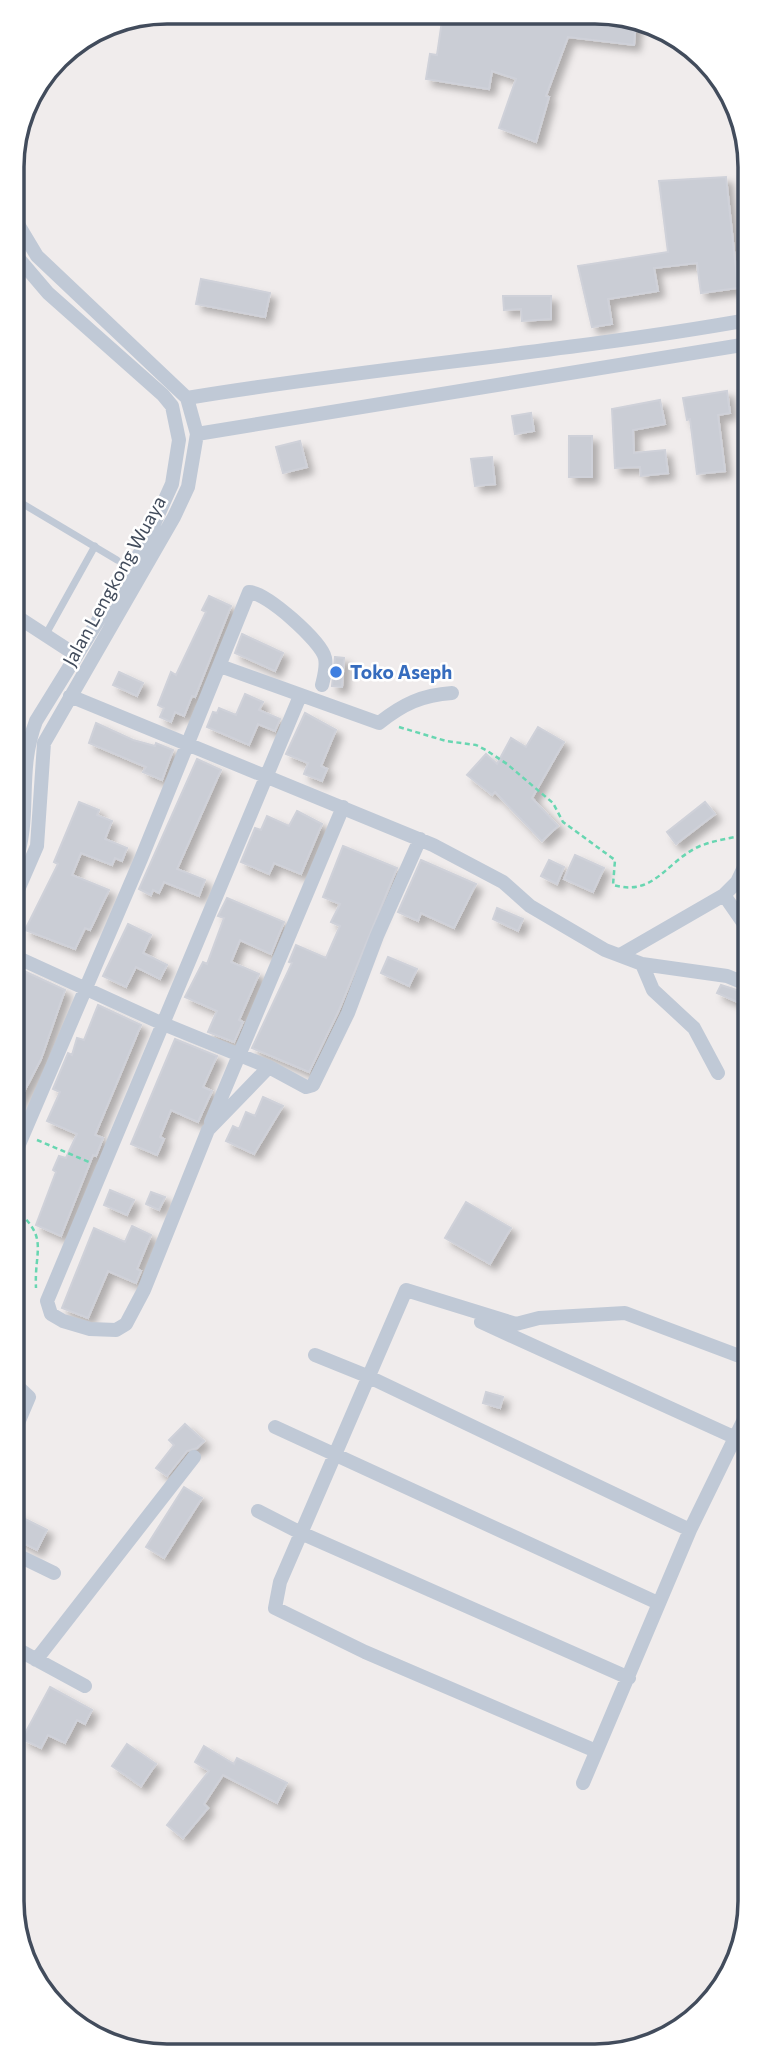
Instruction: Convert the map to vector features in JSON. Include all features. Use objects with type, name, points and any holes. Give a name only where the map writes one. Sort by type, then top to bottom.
[{"type":"street","points":[[25,236],[37,256],[187,398],[271,384],[640,339],[738,322]]},
{"type":"street","name":"Jalan Lengkong Wuaya","points":[[25,266],[48,293],[163,395],[172,407],[177,423],[178,460],[160,511],[143,548],[36,721],[26,752],[25,808]]},
{"type":"street","points":[[197,434],[738,346]]},
{"type":"street","name":"Jalan Lengkong Wuaya","points":[[25,875],[37,846],[41,751],[70,695],[174,517],[188,487],[197,434],[187,398]]},
{"type":"street","points":[[24,1134],[220,667],[242,605],[253,591],[273,602],[320,647],[325,657],[322,685]]},
{"type":"street","points":[[25,621],[76,655]]},
{"type":"street","points":[[220,667],[379,723],[400,706],[426,695],[452,693]]},
{"type":"street","points":[[70,695],[420,839],[503,882],[530,906],[585,940],[642,964],[718,975],[738,981]]},
{"type":"street","points":[[300,696],[47,1301],[51,1314],[78,1327],[107,1331],[126,1324],[152,1271],[208,1129],[343,807]]},
{"type":"street","points":[[25,961],[161,1023],[269,1067],[306,1087],[316,1082],[348,1013],[377,936],[420,839]]},
{"type":"street","points":[[620,955],[724,895],[738,880]]},
{"type":"street","points":[[724,895],[738,915]]},
{"type":"street","points":[[642,964],[653,990],[694,1028],[718,1073]]},
{"type":"street","points":[[208,1129],[269,1067]]},
{"type":"street","points":[[406,1290],[516,1324],[539,1318],[625,1313],[738,1355]]},
{"type":"street","points":[[406,1290],[366,1376],[337,1453],[301,1533],[276,1594],[275,1608],[365,1652],[596,1751]]},
{"type":"street","points":[[406,1290],[738,1432]]},
{"type":"street","points":[[316,1355],[366,1376],[690,1530]]},
{"type":"street","points":[[24,1392],[29,1397],[24,1408]]},
{"type":"street","points":[[275,1427],[337,1453],[658,1603]]},
{"type":"street","points":[[583,1783],[690,1530],[738,1441]]},
{"type":"street","points":[[36,1660],[194,1457]]},
{"type":"street","points":[[258,1511],[301,1533],[629,1678]]},
{"type":"street","points":[[24,1558],[54,1573]]},
{"type":"street","points":[[24,1653],[85,1686]]},
{"type":"lane","points":[[25,505],[117,561]]},
{"type":"lane","points":[[46,634],[95,546]]},
{"type":"path","points":[[379,723],[446,741],[475,745],[507,764],[553,803],[564,822],[615,860],[614,885],[626,888],[643,887],[675,861],[700,846],[738,837]]},
{"type":"path","points":[[24,1135],[103,1169]]},
{"type":"path","points":[[24,1215],[37,1237],[40,1251],[36,1269],[36,1301],[47,1301]]},
{"type":"building","points":[[442,24],[596,24],[635,30],[634,45],[568,37],[546,96],[549,97],[536,142],[499,128],[516,79],[492,71],[489,89],[426,79],[430,54],[437,55]]},
{"type":"building","points":[[726,177],[738,288],[701,293],[697,263],[654,268],[658,291],[608,299],[612,324],[592,327],[578,266],[668,252],[659,181]]},
{"type":"building","points":[[201,279],[270,293],[265,317],[196,304]]},
{"type":"building","points":[[503,296],[551,296],[551,319],[522,321],[521,309],[504,310]]},
{"type":"building","points":[[727,391],[730,413],[718,415],[725,471],[697,474],[690,419],[687,420],[683,398]]},
{"type":"building","points":[[660,400],[665,424],[633,430],[634,453],[665,450],[668,473],[641,476],[640,467],[615,468],[612,409]]},
{"type":"building","points":[[531,413],[534,431],[515,434],[512,416]]},
{"type":"building","points":[[569,436],[592,436],[592,477],[569,477]]},
{"type":"building","points":[[300,441],[307,467],[283,473],[276,447]]},
{"type":"building","points":[[492,457],[495,484],[475,486],[471,459]]},
{"type":"building","points":[[209,596],[231,606],[195,697],[192,696],[184,716],[175,712],[171,722],[160,717],[164,708],[158,705],[171,672],[176,675],[206,612],[202,610]]},
{"type":"building","points":[[242,634],[283,653],[275,671],[235,653]]},
{"type":"building","name":"Toko Aseph","points":[[335,657],[344,658],[342,687],[332,686]]},
{"type":"building","points":[[119,672],[143,683],[137,696],[113,685]]},
{"type":"building","points":[[245,694],[263,702],[259,710],[280,719],[275,731],[258,724],[249,745],[207,727],[213,712],[217,713],[219,708],[236,715]]},
{"type":"building","points":[[305,713],[336,730],[321,766],[327,769],[322,781],[304,774],[308,763],[286,754]]},
{"type":"building","points":[[96,723],[133,740],[155,746],[156,743],[173,750],[162,780],[143,772],[146,767],[89,743]]},
{"type":"building","points":[[538,727],[564,742],[532,798],[558,826],[542,841],[495,792],[492,795],[467,775],[486,754],[497,764],[511,738],[526,747]]},
{"type":"building","points":[[197,759],[221,770],[177,869],[205,880],[199,896],[164,882],[159,893],[153,890],[151,895],[139,889]]},
{"type":"building","points":[[79,802],[99,810],[97,815],[112,821],[105,839],[127,848],[122,861],[115,858],[112,865],[81,853],[72,875],[109,890],[90,930],[85,928],[75,949],[25,930],[58,864],[54,862]]},
{"type":"building","points":[[705,802],[715,814],[676,844],[667,832]]},
{"type":"building","points":[[297,811],[322,824],[301,874],[274,863],[269,874],[241,862],[255,828],[261,830],[267,816],[289,826]]},
{"type":"building","points":[[343,846],[397,868],[339,1010],[309,1072],[252,1048],[292,963],[289,962],[296,945],[326,958],[340,926],[331,922],[340,904],[323,897]]},
{"type":"building","points":[[575,855],[604,868],[593,892],[564,879]]},
{"type":"building","points":[[421,860],[476,884],[454,928],[421,913],[418,921],[398,912]]},
{"type":"building","points":[[549,860],[564,867],[557,884],[541,876]]},
{"type":"building","points":[[227,898],[284,922],[271,954],[240,940],[231,962],[259,974],[239,1020],[243,1022],[234,1042],[208,1032],[217,1011],[185,997],[203,962],[207,964],[224,918],[218,916]]},
{"type":"building","points":[[497,908],[523,919],[518,931],[493,919]]},
{"type":"building","points":[[128,924],[151,935],[143,953],[167,965],[160,979],[136,967],[126,987],[103,976]]},
{"type":"building","points":[[388,957],[417,969],[409,986],[381,973]]},
{"type":"building","points":[[25,971],[65,990],[41,1059],[24,1091]]},
{"type":"building","points":[[721,985],[738,990],[738,1002],[717,993]]},
{"type":"building","points":[[98,1005],[141,1025],[95,1135],[103,1138],[96,1156],[93,1155],[61,1236],[36,1225],[56,1172],[53,1170],[59,1156],[66,1158],[77,1134],[47,1121],[60,1092],[53,1089],[68,1053],[72,1055],[77,1038],[84,1040]]},
{"type":"building","points":[[175,1039],[217,1056],[203,1087],[212,1091],[198,1122],[171,1110],[160,1137],[164,1139],[157,1155],[131,1144]]},
{"type":"building","points":[[263,1097],[283,1106],[254,1154],[226,1141],[233,1126],[239,1129],[246,1112],[255,1116]]},
{"type":"building","points":[[110,1190],[134,1200],[127,1215],[104,1205]]},
{"type":"building","points":[[151,1192],[165,1197],[159,1210],[146,1204]]},
{"type":"building","points":[[466,1202],[511,1228],[490,1264],[445,1238]]},
{"type":"building","points":[[132,1226],[151,1235],[137,1269],[141,1271],[136,1283],[108,1271],[88,1318],[62,1308],[94,1228],[125,1242]]},
{"type":"building","points":[[486,1392],[503,1397],[500,1408],[483,1403]]},
{"type":"building","points":[[185,1424],[204,1441],[197,1448],[187,1451],[167,1476],[156,1468],[174,1445],[169,1440]]},
{"type":"building","points":[[184,1487],[202,1498],[164,1558],[146,1547]]},
{"type":"building","points":[[24,1519],[47,1530],[37,1550],[24,1544]]},
{"type":"building","points":[[50,1687],[92,1710],[85,1724],[77,1720],[65,1743],[48,1735],[41,1748],[24,1740],[24,1735]]},
{"type":"building","points":[[127,1744],[156,1764],[141,1786],[112,1766]]},
{"type":"building","points":[[204,1746],[234,1764],[237,1758],[287,1783],[277,1803],[223,1775],[204,1804],[208,1808],[183,1838],[167,1825],[209,1771],[195,1762]]},
{"type":"place","name":"Toko Aseph","points":[[336,672]]}]
